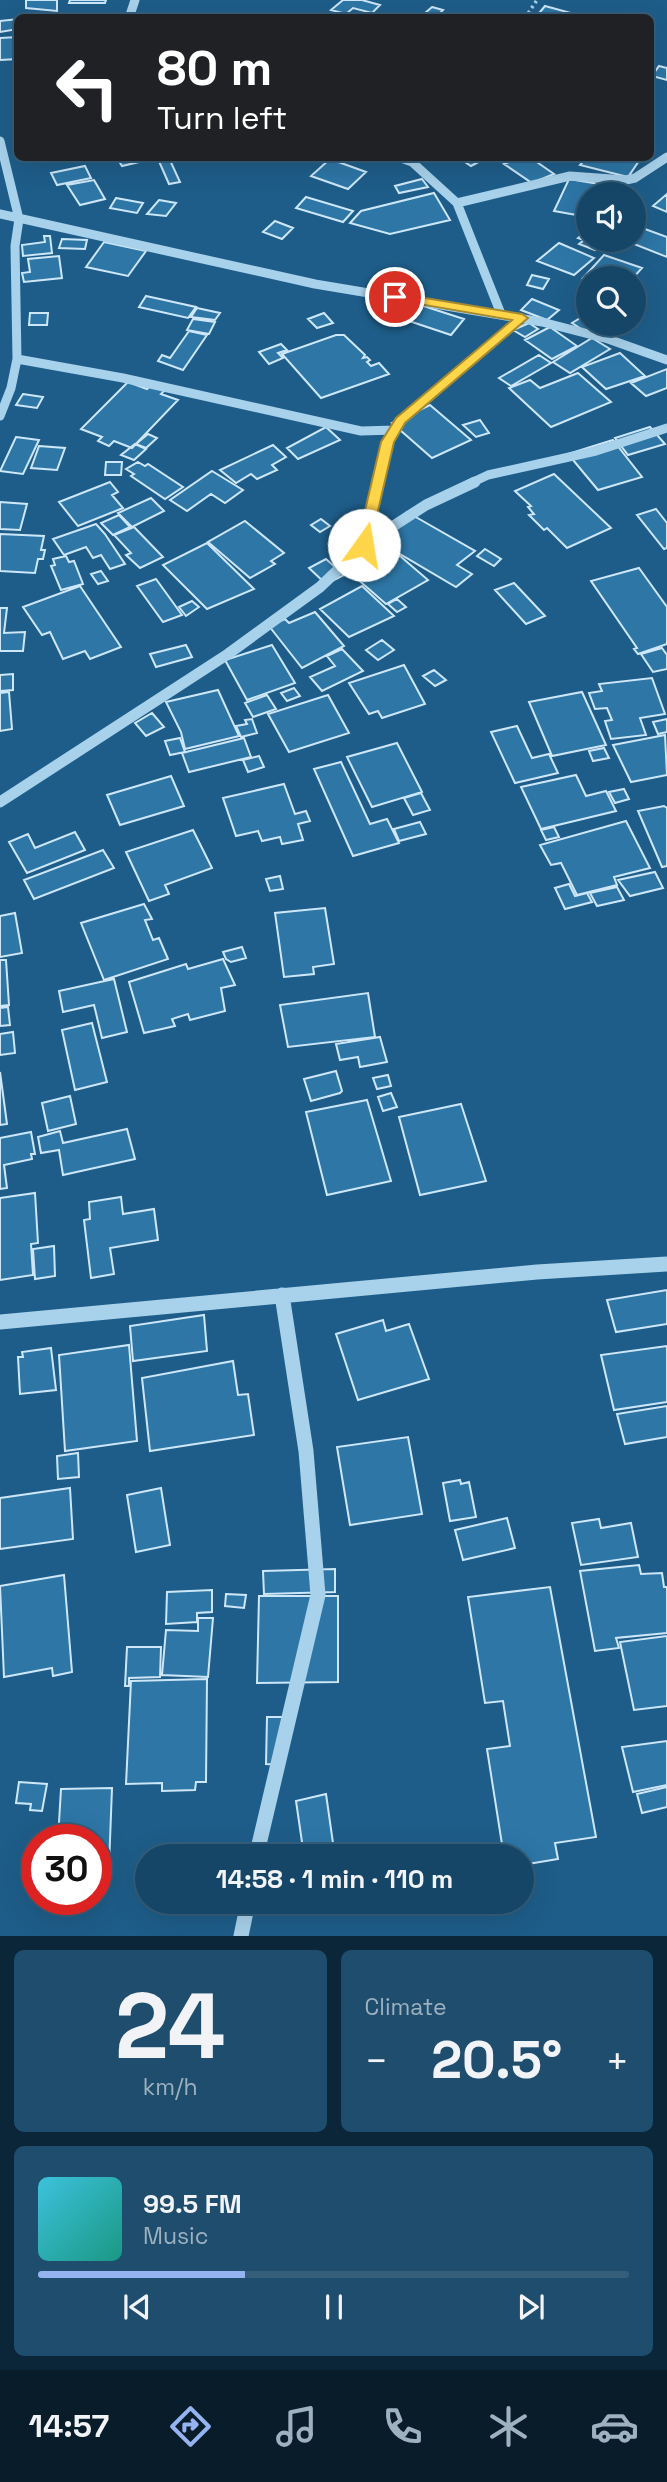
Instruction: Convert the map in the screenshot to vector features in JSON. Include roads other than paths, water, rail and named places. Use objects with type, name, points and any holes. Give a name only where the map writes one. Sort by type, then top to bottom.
[{"type":"street","points":[[0,141],[19,219],[15,246],[18,359],[0,416]]},
{"type":"street","points":[[457,203],[570,176],[626,180],[642,174],[667,157]]},
{"type":"street","points":[[409,161],[457,203],[501,314]]},
{"type":"street","points":[[2,216],[315,284],[522,318],[608,339],[667,360]]},
{"type":"street","points":[[364,545],[388,442],[401,421],[428,394],[522,318]]},
{"type":"street","points":[[18,359],[123,378],[361,431],[395,430]]},
{"type":"street","points":[[0,802],[228,654],[320,587],[364,545],[426,505],[478,479],[596,451],[667,428]]},
{"type":"street","points":[[0,1322],[537,1272],[667,1264]]},
{"type":"street","points":[[258,1844],[268,1794],[318,1595],[306,1451],[282,1296]]},
{"type":"street","points":[[241,1936],[246,1914]]}]
